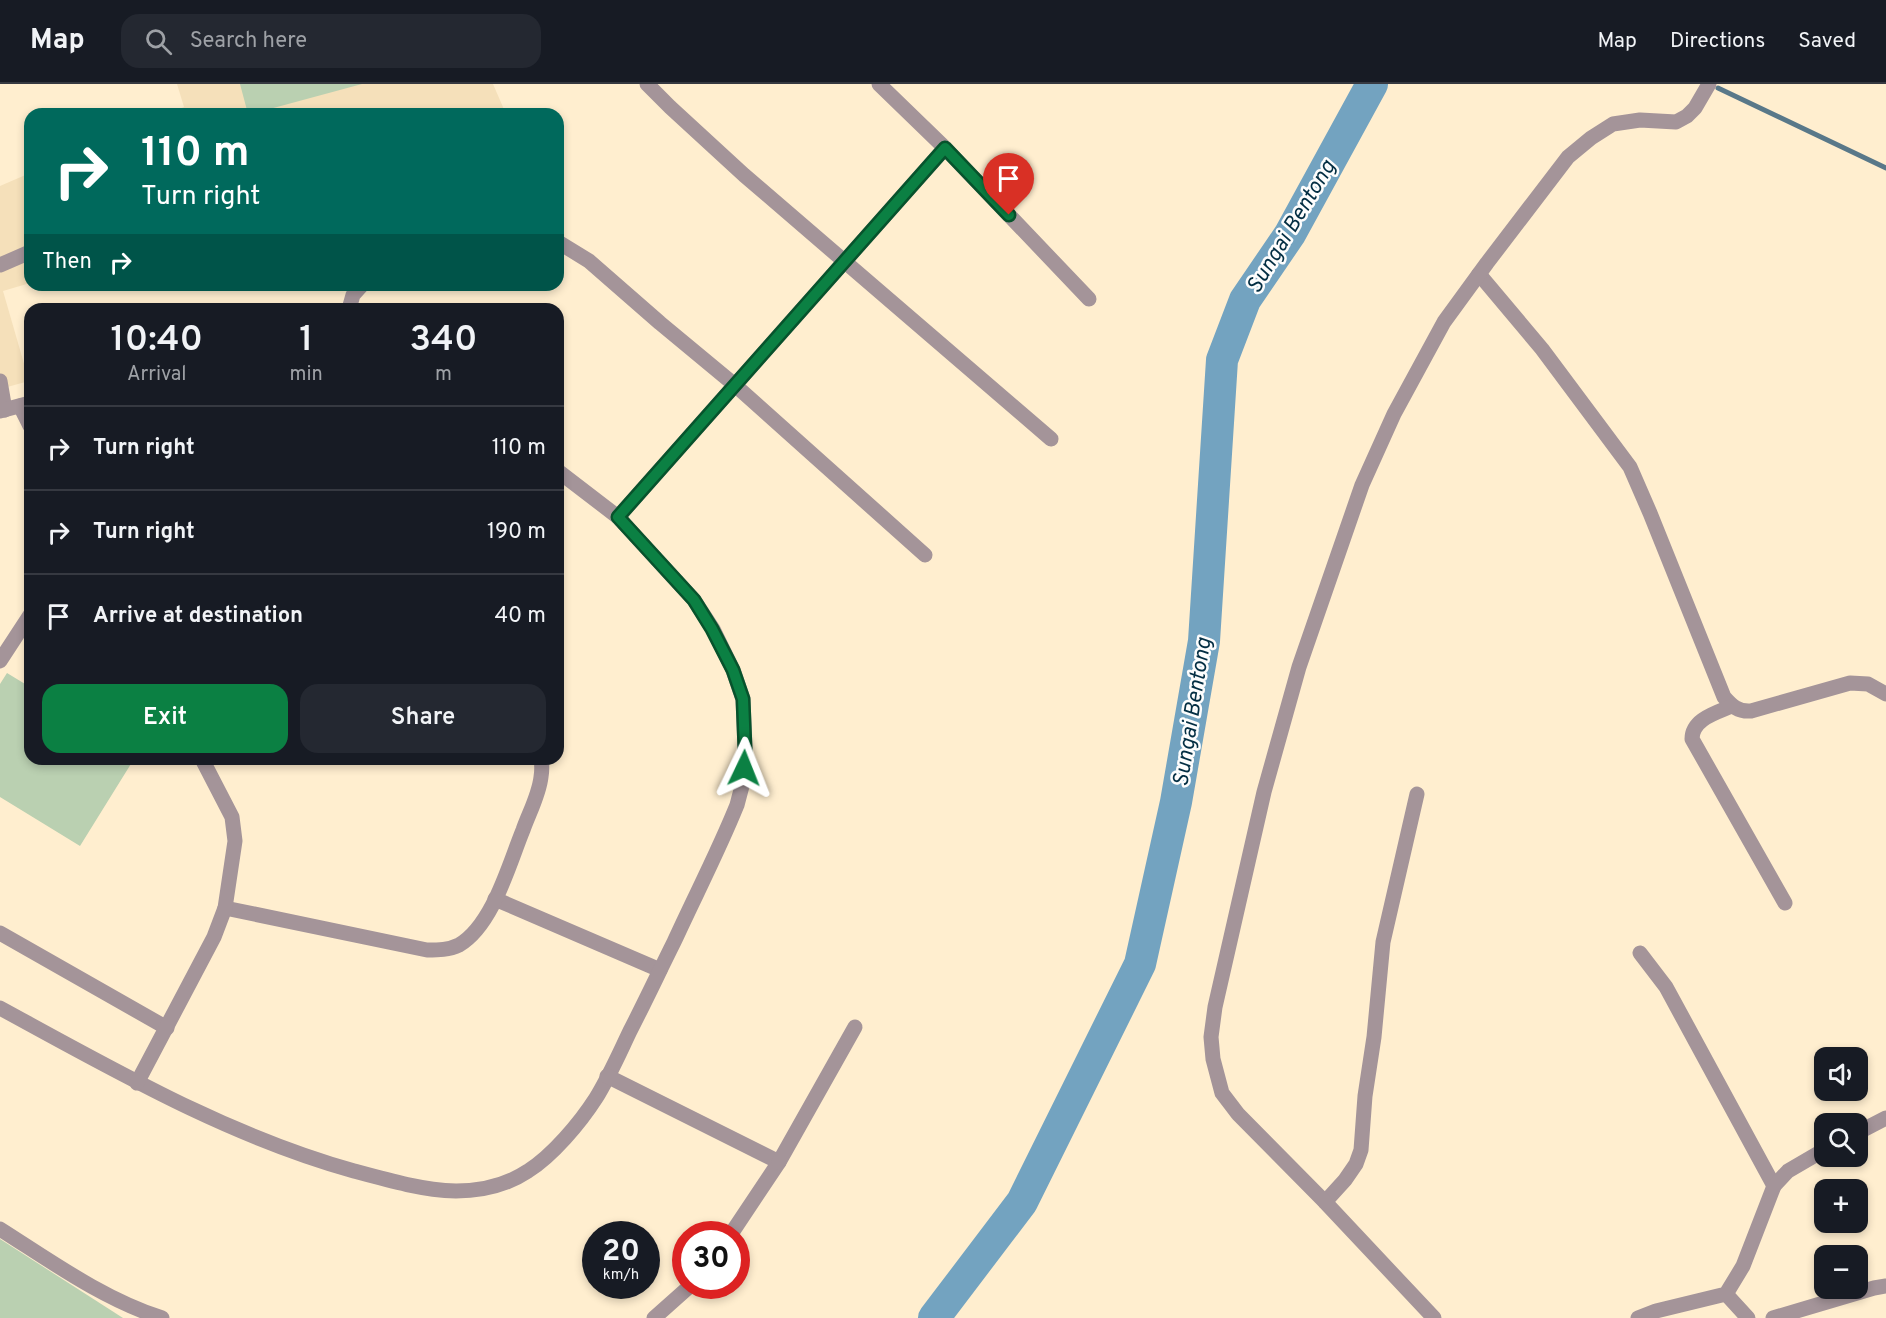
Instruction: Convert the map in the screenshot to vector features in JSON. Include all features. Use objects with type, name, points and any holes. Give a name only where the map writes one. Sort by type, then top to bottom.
[{"type":"street","points":[[647,84],[744,175],[1051,439]]},
{"type":"street","points":[[879,84],[945,148],[1089,299]]},
{"type":"street","points":[[1434,1318],[1238,1114],[1222,1094],[1211,1037],[1215,1007],[1264,792],[1299,667],[1362,485],[1394,414],[1444,322],[1568,157],[1613,124],[1640,120],[1676,122],[1695,108],[1709,84]]},
{"type":"street","points":[[618,517],[945,148]]},
{"type":"street","points":[[564,246],[589,261],[736,386],[925,555]]},
{"type":"street","points":[[0,265],[24,255]]},
{"type":"street","points":[[1479,274],[1542,349],[1630,467],[1724,697],[1732,706],[1742,712],[1750,711],[1850,683],[1868,684],[1886,694]]},
{"type":"street","points":[[0,381],[2,411],[24,404]]},
{"type":"street","points":[[0,1008],[137,1083],[228,1125],[333,1165],[382,1179],[425,1188],[458,1191],[488,1188],[510,1181],[530,1170],[557,1146],[596,1098],[660,970],[737,806],[742,786],[745,749],[743,699],[728,660],[694,600],[618,517],[564,476]]},
{"type":"street","points":[[0,661],[24,624]]},
{"type":"street","points":[[1732,706],[1695,725],[1692,739],[1785,903]]},
{"type":"street","points":[[137,1083],[214,937],[225,908],[235,847],[232,817],[205,765]]},
{"type":"street","points":[[225,908],[427,950],[442,950],[458,945],[482,922],[495,899],[535,798],[541,779],[541,765]]},
{"type":"street","points":[[1325,1202],[1345,1180],[1356,1164],[1361,1150],[1383,942],[1417,794]]},
{"type":"street","points":[[495,899],[660,970]]},
{"type":"street","points":[[0,933],[167,1028]]},
{"type":"street","points":[[1640,953],[1666,987],[1774,1186]]},
{"type":"street","points":[[740,1221],[779,1162],[855,1027]]},
{"type":"street","points":[[607,1076],[779,1162]]},
{"type":"street","points":[[1868,1127],[1886,1118]]},
{"type":"street","points":[[1638,1318],[1656,1311],[1726,1294],[1743,1266],[1774,1186],[1788,1171],[1814,1156]]},
{"type":"street","points":[[0,1229],[81,1280],[142,1311],[162,1318]]},
{"type":"street","points":[[1773,1318],[1886,1286]]},
{"type":"street","points":[[1726,1294],[1748,1318]]},
{"type":"street","points":[[654,1318],[675,1299]]},
{"type":"shaded area","points":[[177,84],[493,84],[503,108],[182,108],[184,107]]},
{"type":"shaded area","points":[[24,176],[24,285],[3,291],[24,364],[24,382],[0,389],[0,186]]},
{"type":"green space","points":[[240,84],[362,84],[273,108],[246,108]]},
{"type":"green space","points":[[7,673],[24,683],[24,765],[130,765],[80,846],[0,797],[0,684]]},
{"type":"green space","points":[[0,1239],[123,1318],[0,1318]]},
{"type":"waterway","name":"Sungai Bentong","points":[[934,1318],[1022,1202],[1140,964],[1176,802],[1204,641],[1222,360],[1245,300],[1290,234],[1372,84]]},
{"type":"waterway","points":[[1718,88],[1886,168]]},
{"type":"route","points":[[744,768],[743,699],[733,670],[694,600],[618,517],[945,148],[1009,215]]}]
